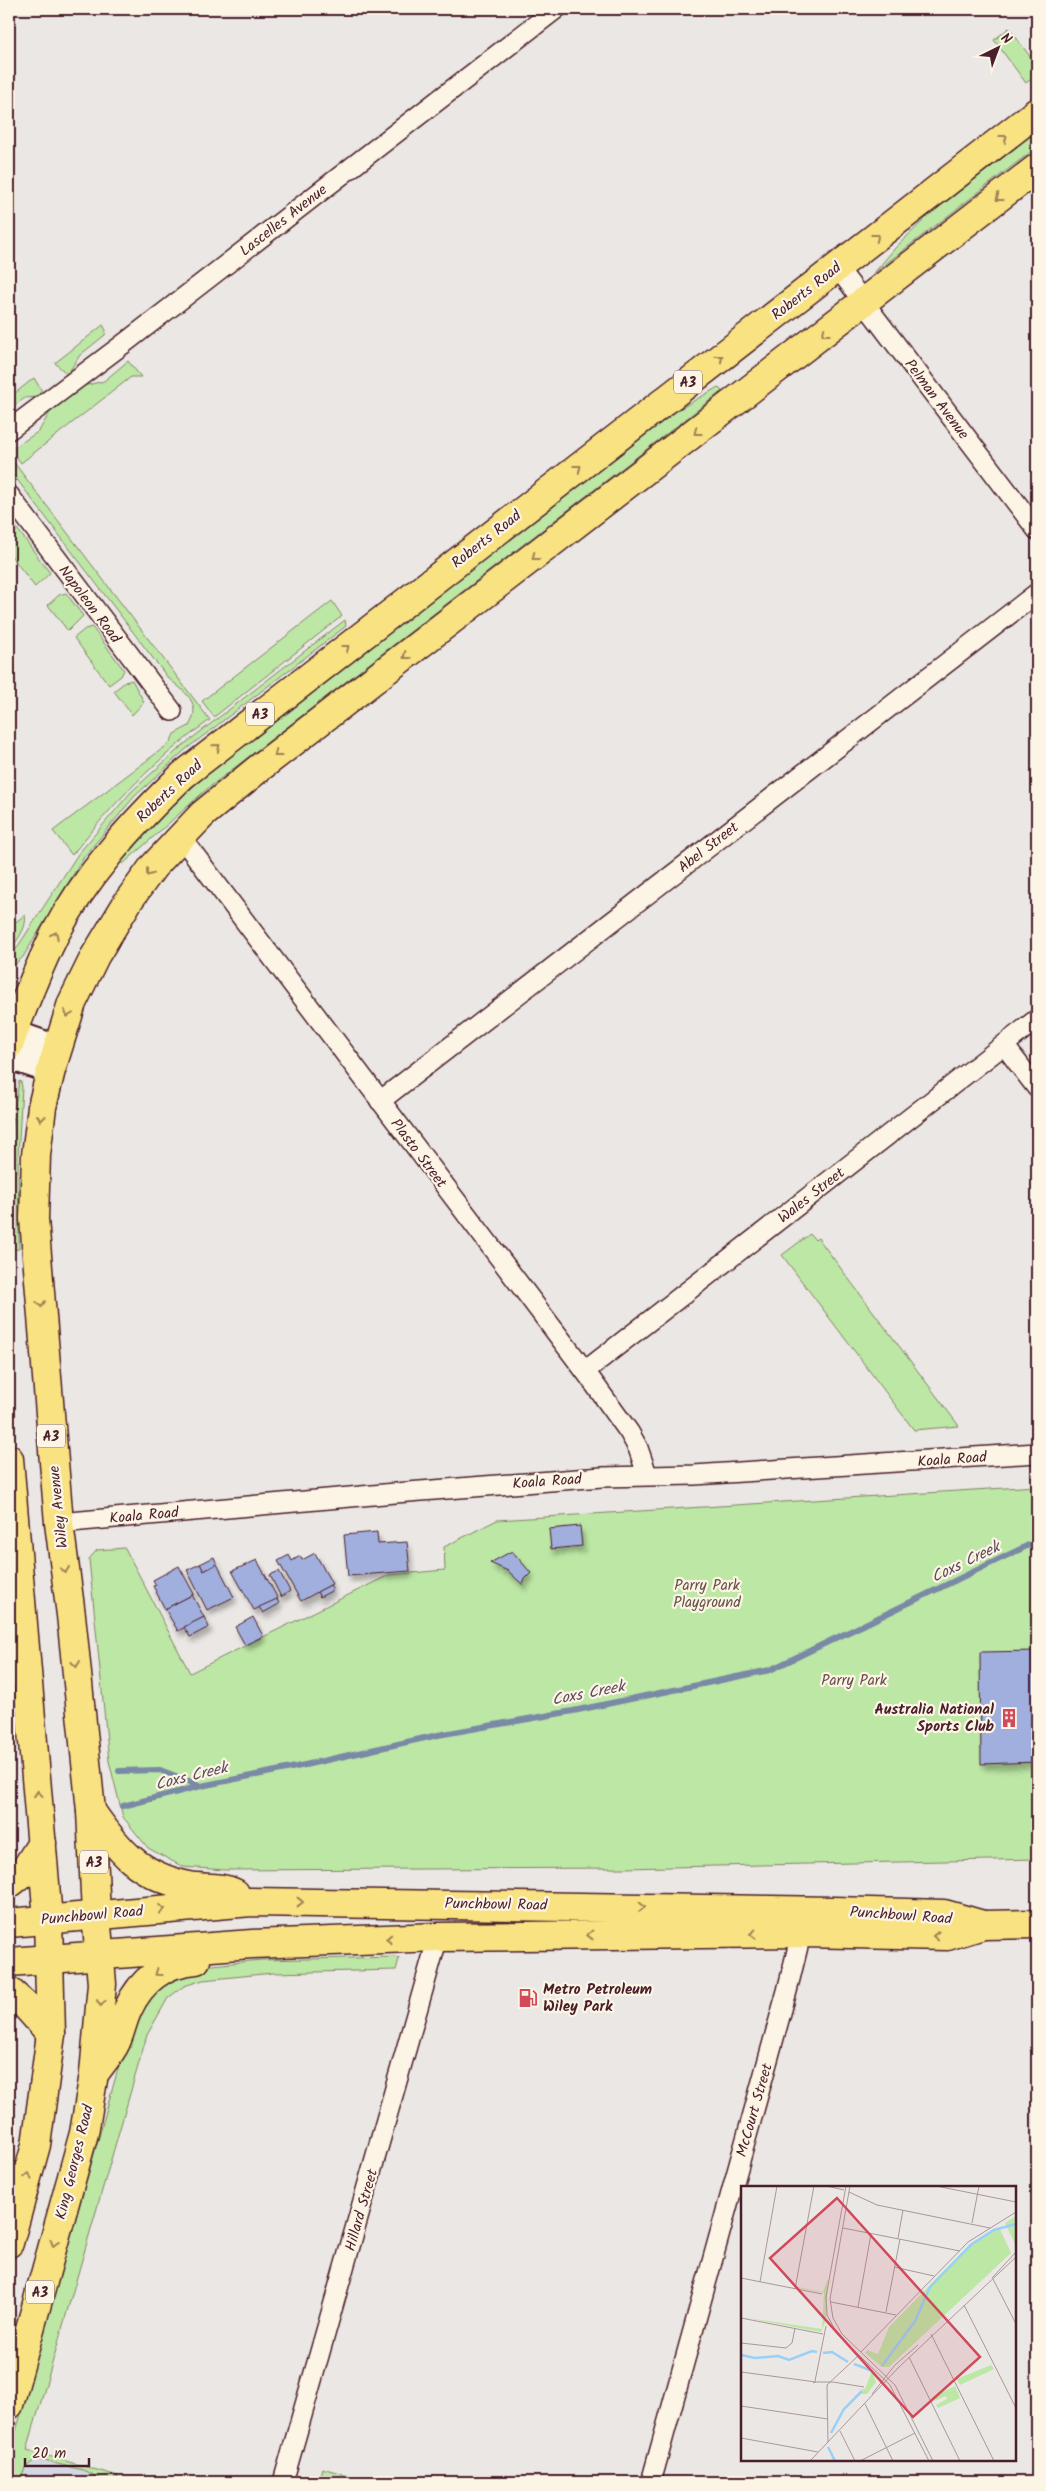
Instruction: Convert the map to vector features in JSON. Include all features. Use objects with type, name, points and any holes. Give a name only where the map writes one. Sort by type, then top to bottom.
[{"type":"main road","name":"Roberts Road","points":[[54,1060],[10,1042],[22,981],[105,858],[141,816],[183,775],[1037,112]]},
{"type":"main road","name":"A3","points":[[54,1060],[69,1012],[95,956],[129,900],[153,867],[203,814],[258,769],[1037,168]]},
{"type":"main road","name":"Wiley Avenue","points":[[54,1060],[42,1107],[36,1155],[34,1219],[59,1523],[71,1615],[91,1811],[96,1914]]},
{"type":"main road","points":[[9,1459],[12,1521],[48,1919],[51,2034],[36,2145],[9,2243]]},
{"type":"main road","points":[[91,1811],[118,1850],[148,1872],[190,1886],[227,1889],[251,1902]]},
{"type":"main road","points":[[9,1884],[23,1873],[42,1843]]},
{"type":"main road","name":"Punchbowl Road","points":[[9,1924],[96,1914],[251,1902],[804,1921]]},
{"type":"main road","name":"King Georges Road","points":[[9,2405],[79,2152],[94,2074],[102,1984],[96,1914]]},
{"type":"main road","name":"Punchbowl Road","points":[[9,1962],[252,1944],[944,1914],[983,1925],[1037,1924]]},
{"type":"main road","points":[[94,2074],[116,2043],[128,2008],[142,1986],[158,1971],[180,1961],[220,1957],[252,1944]]},
{"type":"main road","points":[[9,1991],[25,2004],[51,2034]]},
{"type":"street","name":"Lascelles Avenue","points":[[9,430],[126,342],[556,9]]},
{"type":"street","name":"Pelman Avenue","points":[[837,267],[1037,530]]},
{"type":"street","name":"Napoleon Road","points":[[9,496],[172,711]]},
{"type":"street","name":"Abel Street","points":[[380,1101],[1037,593]]},
{"type":"street","name":"Plasto Street","points":[[181,837],[586,1371],[629,1432],[638,1448],[646,1474]]},
{"type":"street","name":"Wales Street","points":[[586,1371],[1037,1020]]},
{"type":"street","points":[[1004,1045],[1037,1088]]},
{"type":"street","name":"Koala Road","points":[[59,1523],[395,1493],[646,1474],[694,1475],[1037,1453]]},
{"type":"street","name":"McCourt Street","points":[[650,2482],[788,1991],[804,1921]]},
{"type":"street","name":"Hillard Street","points":[[283,2482],[438,1937]]},
{"type":"shaded area","points":[[23,2450],[117,2477],[115,2482],[14,2482]]},
{"type":"green space","points":[[1009,28],[1037,66],[1037,75],[1026,83],[994,40]]},
{"type":"green space","points":[[1037,131],[1037,147],[874,273],[896,247],[929,215]]},
{"type":"green space","points":[[103,325],[106,330],[105,335],[80,355],[67,374],[55,363]]},
{"type":"green space","points":[[128,361],[141,377],[131,377],[21,463],[15,455],[15,447],[39,431],[50,412],[83,386],[104,381]]},
{"type":"green space","points":[[34,378],[43,393],[36,397],[25,398],[9,409],[9,398]]},
{"type":"green space","points":[[718,387],[722,391],[207,789],[123,864],[121,862],[165,812],[206,775],[671,414]]},
{"type":"green space","points":[[9,456],[210,720],[153,766],[103,817],[72,855],[53,831],[170,743],[174,734],[189,726],[193,718],[193,704],[190,698],[168,678],[9,469]]},
{"type":"green space","points":[[9,518],[50,573],[35,587],[9,553]]},
{"type":"green space","points":[[66,593],[83,616],[68,631],[48,605],[59,595]]},
{"type":"green space","points":[[332,601],[342,616],[214,717],[202,701]]},
{"type":"green space","points":[[345,620],[346,626],[185,750],[134,797],[84,857],[23,957],[9,970],[9,960],[78,854],[131,792],[182,746]]},
{"type":"green space","points":[[92,627],[124,670],[121,676],[109,685],[74,638],[85,629]]},
{"type":"green space","points":[[132,680],[144,702],[132,715],[114,691],[125,682]]},
{"type":"green space","points":[[25,915],[23,930],[9,952],[9,927]]},
{"type":"green space","points":[[19,1081],[22,1087],[18,1156],[19,1249],[9,1250],[9,1145]]},
{"type":"green space","points":[[810,1234],[815,1240],[818,1238],[959,1426],[914,1430],[782,1255]]},
{"type":"green space","name":"Parry Park","points":[[1037,1486],[1037,1859],[624,1868],[225,1870],[183,1867],[148,1848],[123,1817],[109,1761],[89,1559],[97,1550],[125,1548],[190,1673],[389,1575],[445,1570],[444,1547],[497,1520]]},
{"type":"green space","points":[[397,1957],[399,1959],[396,1970],[273,1973],[203,1980],[184,1986],[168,1998],[147,2035],[27,2450],[118,2476],[116,2482],[107,2482],[83,2470],[36,2459],[25,2468],[20,2482],[9,2482],[9,2456],[125,2044],[155,1987],[203,1966],[261,1960]]},
{"type":"green space","points":[[322,2468],[372,2482],[318,2482]]},
{"type":"building","points":[[580,1526],[582,1546],[551,1549],[549,1529]]},
{"type":"building","points":[[377,1532],[378,1544],[407,1542],[410,1571],[348,1576],[344,1535]]},
{"type":"building","points":[[512,1551],[531,1573],[525,1579],[523,1585],[508,1571],[490,1563]]},
{"type":"building","points":[[315,1553],[332,1584],[301,1601],[278,1561],[289,1555],[292,1561],[300,1556],[302,1560]]},
{"type":"building","points":[[214,1557],[217,1564],[204,1571],[200,1564]]},
{"type":"building","points":[[257,1560],[278,1599],[254,1610],[232,1571]]},
{"type":"building","points":[[200,1564],[204,1571],[217,1564],[234,1597],[207,1610],[187,1570]]},
{"type":"building","points":[[179,1566],[194,1594],[165,1609],[153,1586],[156,1585],[153,1580]]},
{"type":"building","points":[[279,1571],[290,1591],[281,1597],[270,1575]]},
{"type":"building","points":[[330,1585],[333,1590],[320,1597],[317,1592]]},
{"type":"building","points":[[192,1595],[204,1617],[178,1631],[165,1609]]},
{"type":"building","points":[[277,1599],[279,1604],[263,1613],[259,1607]]},
{"type":"building","points":[[204,1617],[209,1627],[190,1637],[184,1627]]},
{"type":"building","points":[[253,1617],[263,1636],[245,1645],[235,1627]]},
{"type":"building","name":"Australia National Sports Club","points":[[1037,1651],[1037,1762],[981,1764],[980,1652]]},
{"type":"waterway","name":"Coxs Creek","points":[[123,1806],[201,1786],[438,1735],[573,1711],[770,1670],[1037,1541]]},
{"type":"waterway","points":[[119,1771],[160,1770],[199,1785]]},
{"type":"place","name":"Australia National Sports Club","points":[[1009,1718]]},
{"type":"place","name":"Metro Petroleum Wiley Park","points":[[528,1998]]},
{"type":"park label","name":"Parry Park Playground","points":[[707,1594]]}]
